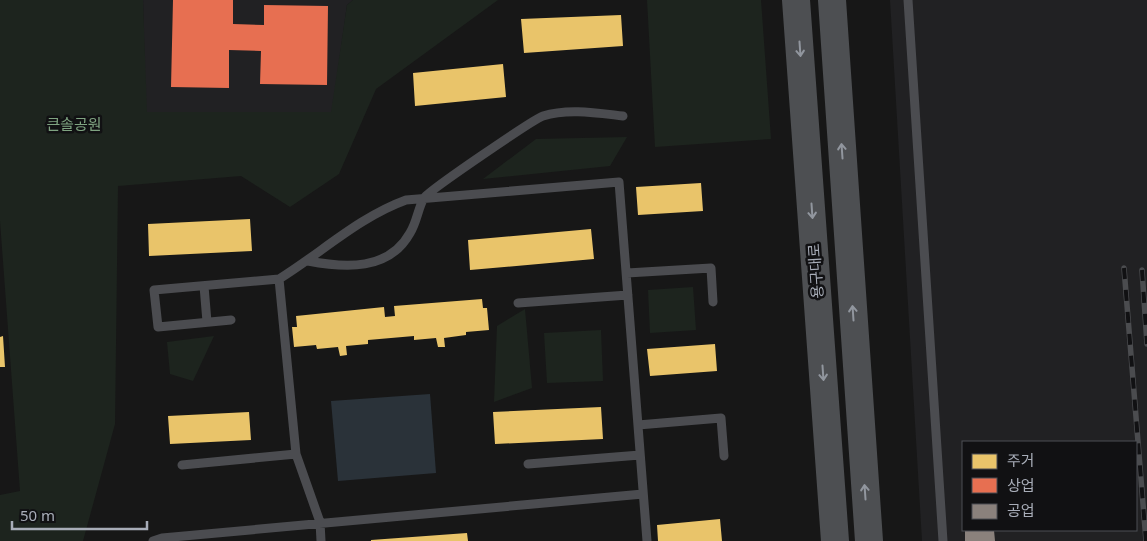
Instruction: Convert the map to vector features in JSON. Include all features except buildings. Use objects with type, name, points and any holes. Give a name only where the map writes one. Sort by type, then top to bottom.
[{"type":"main road","name":"용구대로","points":[[796,0],[836,541]]},
{"type":"main road","points":[[832,0],[869,541]]},
{"type":"lane","points":[[908,0],[943,541]]},
{"type":"lane","points":[[308,261],[350,266],[364,265],[391,254],[409,236],[425,197],[541,116],[569,112],[622,116]]},
{"type":"lane","points":[[231,320],[158,327],[154,290],[279,279],[308,261],[374,214],[406,200],[619,182],[647,541]]},
{"type":"lane","points":[[626,272],[711,268],[713,302]]},
{"type":"lane","points":[[279,279],[296,454],[320,522],[321,541]]},
{"type":"lane","points":[[204,286],[207,322]]},
{"type":"lane","points":[[518,303],[628,295]]},
{"type":"lane","points":[[638,424],[721,418],[724,456]]},
{"type":"lane","points":[[182,465],[296,454]]},
{"type":"lane","points":[[528,464],[640,455]]},
{"type":"lane","points":[[153,541],[162,538],[320,522],[643,494]]},
{"type":"shaded area","points":[[143,0],[353,0],[347,5],[332,112],[146,112]]},
{"type":"shaded area","points":[[890,0],[1147,0],[1147,541],[922,541]]},
{"type":"shaded area","points":[[430,394],[436,473],[338,481],[331,401]]},
{"type":"green space","name":"큰솔공원","points":[[0,0],[143,0],[147,112],[331,112],[347,5],[353,0],[498,0],[376,89],[339,174],[290,207],[241,176],[118,186],[115,424],[83,541],[0,541],[0,495],[20,491],[0,221]]},
{"type":"green space","points":[[647,0],[761,0],[771,139],[655,147]]},
{"type":"green space","points":[[627,137],[610,166],[483,179],[536,139]]},
{"type":"green space","points":[[693,287],[696,330],[650,333],[648,290]]},
{"type":"green space","points":[[525,309],[532,388],[494,402],[497,326]]},
{"type":"green space","points":[[601,330],[603,381],[547,383],[544,333]]},
{"type":"green space","points":[[214,336],[193,381],[170,374],[167,342]]},
{"type":"railway","points":[[1124,268],[1146,541]]},
{"type":"railway","points":[[1142,270],[1147,344]]}]
